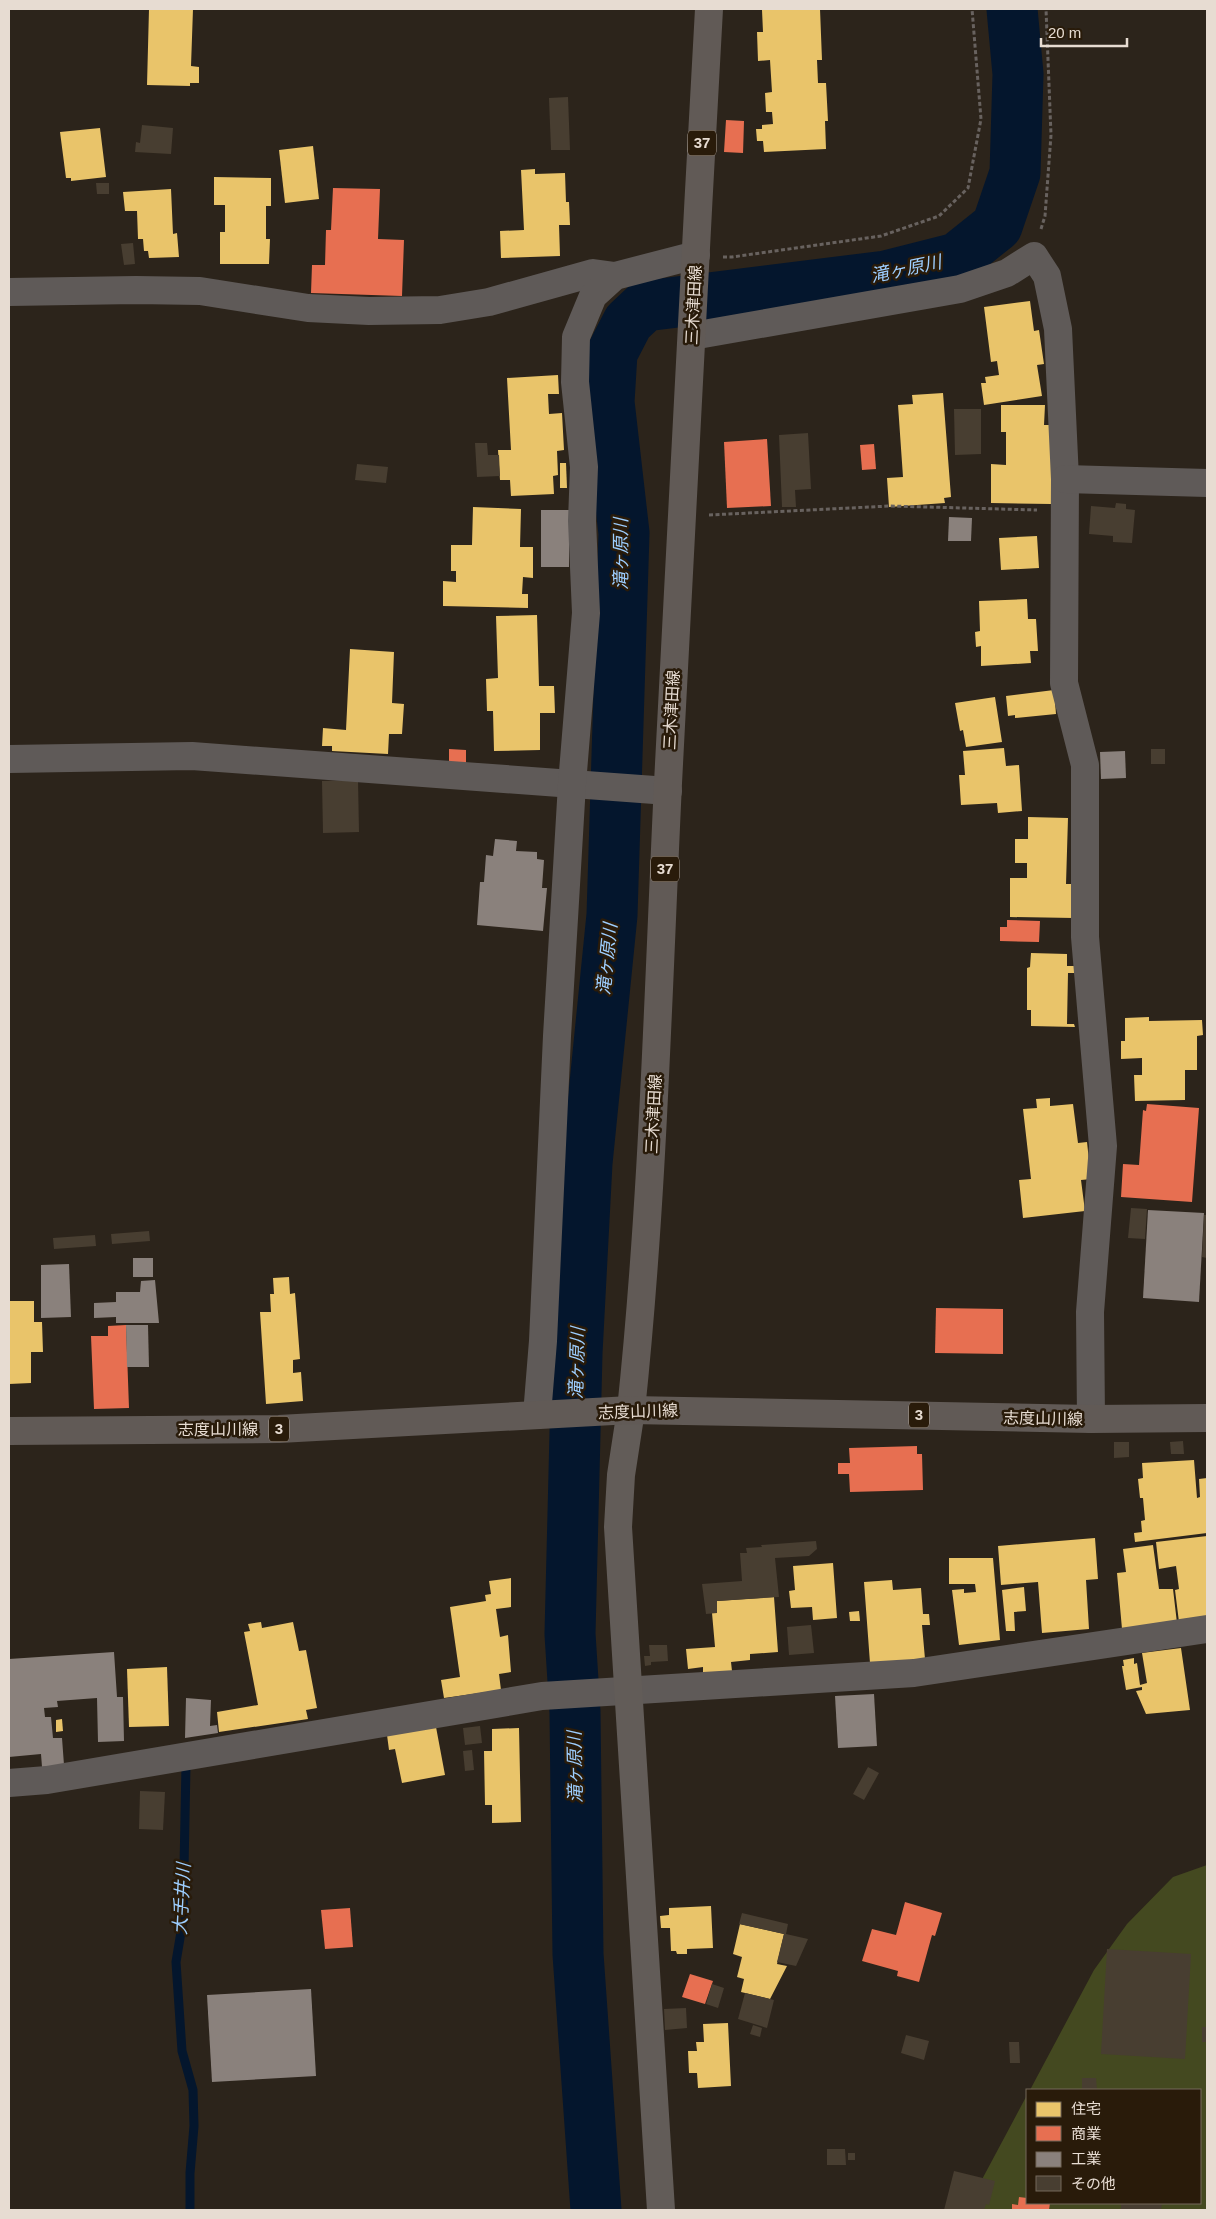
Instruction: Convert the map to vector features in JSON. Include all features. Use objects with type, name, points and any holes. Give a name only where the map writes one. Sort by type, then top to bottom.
[{"type":"main road","name":"三木津田線","points":[[631,1410],[642,1306],[659,1014],[659,790],[692,332],[709,9]]},
{"type":"main road","name":"志度山川線","points":[[9,1431],[279,1429],[631,1410],[1091,1419],[1207,1418]]},
{"type":"street","points":[[692,332],[960,290],[1007,274],[1034,256],[1046,276],[1058,329],[1065,510],[1064,682],[1085,764],[1084,936],[1104,1146],[1090,1312],[1091,1419]]},
{"type":"street","points":[[9,292],[200,291],[308,308],[369,311],[440,310],[489,302],[593,273],[615,276],[696,267]]},
{"type":"street","points":[[543,1415],[543,1341],[557,1036],[580,784],[586,613],[582,521],[584,468],[575,382],[576,337],[593,296],[615,276]]},
{"type":"street","points":[[1064,479],[1207,483]]},
{"type":"street","points":[[9,759],[192,756],[659,790]]},
{"type":"street","points":[[631,1410],[621,1475],[618,1527],[661,2210]]},
{"type":"street","points":[[9,1783],[47,1780],[542,1696],[914,1673],[1207,1629]]},
{"type":"path","points":[[696,267],[732,257],[882,236],[940,216],[968,188],[981,119],[972,9]]},
{"type":"path","points":[[1034,256],[1045,216],[1052,135],[1046,9]]},
{"type":"path","points":[[680,516],[890,506],[1065,510]]},
{"type":"green space","points":[[1207,1865],[1207,2210],[983,2210],[979,2185],[1026,2097],[1026,2204],[1201,2204],[1201,2089],[1031,2089],[1094,1970],[1127,1924],[1173,1877]]},
{"type":"building: 住宅","points":[[149,9],[193,9],[191,66],[199,67],[199,83],[190,83],[190,86],[147,85]]},
{"type":"building: 住宅","points":[[820,9],[822,60],[817,60],[818,83],[826,83],[828,121],[825,121],[826,149],[764,152],[763,141],[757,141],[756,129],[762,129],[762,125],[773,124],[772,112],[766,112],[765,93],[772,92],[770,60],[758,61],[757,32],[763,32],[762,10]]},
{"type":"building: 住宅","points":[[100,128],[106,177],[71,181],[71,178],[66,178],[60,132]]},
{"type":"building: 住宅","points":[[313,146],[319,199],[285,203],[279,150]]},
{"type":"building: 住宅","points":[[535,169],[535,174],[565,173],[566,202],[569,202],[570,225],[559,225],[560,256],[501,258],[500,231],[524,230],[521,170]]},
{"type":"building: 住宅","points":[[214,177],[271,178],[271,206],[266,206],[266,239],[270,239],[269,264],[220,264],[220,232],[225,232],[225,205],[214,205]]},
{"type":"building: 住宅","points":[[171,189],[173,234],[177,233],[179,257],[149,258],[148,251],[144,251],[143,239],[138,239],[137,211],[125,211],[123,192]]},
{"type":"building: 住宅","points":[[1030,301],[1034,331],[1039,330],[1044,364],[1037,365],[1042,396],[984,405],[981,383],[986,383],[985,377],[999,375],[997,361],[991,362],[984,307]]},
{"type":"building: 住宅","points":[[558,375],[559,394],[548,394],[549,414],[562,413],[564,450],[557,451],[558,475],[553,476],[554,494],[511,496],[510,480],[500,480],[498,450],[511,450],[507,378]]},
{"type":"building: 住宅","points":[[943,393],[951,497],[944,498],[945,503],[889,507],[887,478],[903,477],[898,405],[913,404],[912,395]]},
{"type":"building: 住宅","points":[[1001,405],[1045,405],[1044,425],[1052,425],[1051,504],[991,503],[991,464],[1006,465],[1006,432],[1001,432]]},
{"type":"building: 住宅","points":[[560,463],[566,463],[567,488],[560,488]]},
{"type":"building: 住宅","points":[[473,507],[521,509],[520,547],[533,547],[533,578],[523,577],[522,594],[528,594],[528,608],[443,606],[443,581],[456,582],[456,571],[451,571],[451,545],[472,545]]},
{"type":"building: 住宅","points":[[1037,536],[1039,568],[1001,570],[999,538]]},
{"type":"building: 住宅","points":[[1027,599],[1028,619],[1036,619],[1038,651],[1030,651],[1031,663],[981,666],[981,646],[976,647],[975,632],[980,631],[979,601]]},
{"type":"building: 住宅","points":[[537,615],[539,686],[554,686],[555,713],[540,713],[540,750],[494,751],[493,711],[487,711],[486,679],[498,678],[496,616]]},
{"type":"building: 住宅","points":[[350,649],[394,652],[392,703],[404,704],[402,734],[389,734],[388,754],[332,751],[332,746],[322,746],[323,728],[346,730]]},
{"type":"building: 住宅","points":[[1054,690],[1056,714],[1015,718],[1015,715],[1008,716],[1006,696]]},
{"type":"building: 住宅","points":[[995,697],[1002,742],[966,747],[963,730],[960,731],[955,703]]},
{"type":"building: 住宅","points":[[1004,748],[1006,766],[1019,765],[1022,811],[998,813],[997,803],[961,805],[959,775],[965,775],[963,751]]},
{"type":"building: 住宅","points":[[1028,817],[1068,818],[1066,884],[1072,884],[1074,918],[1010,917],[1010,878],[1027,878],[1027,863],[1015,863],[1015,839],[1028,839]]},
{"type":"building: 住宅","points":[[1031,953],[1067,954],[1067,966],[1075,966],[1075,973],[1068,973],[1067,1024],[1074,1024],[1075,1027],[1031,1026],[1031,1010],[1027,1010],[1027,968],[1030,967]]},
{"type":"building: 住宅","points":[[1149,1017],[1149,1021],[1202,1020],[1203,1035],[1197,1036],[1197,1070],[1185,1070],[1185,1100],[1135,1101],[1134,1075],[1142,1075],[1142,1058],[1121,1059],[1121,1041],[1125,1041],[1125,1018]]},
{"type":"building: 住宅","points":[[1050,1098],[1050,1106],[1073,1104],[1078,1143],[1087,1142],[1091,1179],[1081,1180],[1085,1211],[1023,1218],[1019,1180],[1031,1179],[1023,1109],[1037,1108],[1036,1099]]},
{"type":"building: 住宅","points":[[289,1277],[290,1294],[295,1293],[300,1359],[293,1360],[293,1373],[301,1372],[303,1401],[266,1404],[260,1312],[271,1312],[270,1294],[274,1294],[273,1278]]},
{"type":"building: 住宅","points":[[9,1301],[34,1301],[34,1322],[42,1322],[43,1352],[31,1352],[31,1383],[9,1384]]},
{"type":"building: 住宅","points":[[1194,1460],[1197,1498],[1200,1497],[1199,1479],[1207,1478],[1207,1533],[1135,1542],[1134,1533],[1142,1532],[1141,1521],[1145,1520],[1143,1498],[1140,1498],[1138,1479],[1143,1478],[1142,1463]]},
{"type":"building: 住宅","points":[[1207,1536],[1207,1619],[1179,1622],[1175,1590],[1179,1589],[1176,1566],[1159,1569],[1156,1542]]},
{"type":"building: 住宅","points":[[1095,1538],[1098,1579],[1086,1580],[1089,1629],[1042,1633],[1038,1582],[1001,1585],[998,1546]]},
{"type":"building: 住宅","points":[[1153,1545],[1159,1589],[1173,1589],[1177,1623],[1122,1629],[1117,1573],[1126,1572],[1123,1549]]},
{"type":"building: 住宅","points":[[949,1558],[993,1558],[1000,1640],[959,1645],[952,1590],[964,1589],[964,1593],[976,1592],[975,1584],[949,1584]]},
{"type":"building: 住宅","points":[[833,1563],[837,1618],[813,1620],[812,1607],[791,1608],[789,1591],[795,1590],[793,1566]]},
{"type":"building: 住宅","points":[[511,1578],[511,1607],[496,1609],[500,1637],[508,1635],[511,1672],[499,1674],[501,1690],[444,1698],[441,1680],[460,1677],[450,1607],[486,1601],[485,1595],[491,1594],[489,1581]]},
{"type":"building: 住宅","points":[[892,1580],[893,1590],[921,1588],[923,1614],[929,1614],[930,1625],[922,1625],[925,1659],[870,1663],[864,1582]]},
{"type":"building: 住宅","points":[[1024,1587],[1026,1611],[1014,1612],[1015,1631],[1006,1631],[1002,1590]]},
{"type":"building: 住宅","points":[[774,1597],[778,1652],[750,1654],[750,1660],[731,1662],[732,1671],[703,1673],[703,1667],[688,1669],[686,1649],[715,1647],[712,1613],[717,1613],[717,1601]]},
{"type":"building: 住宅","points":[[859,1611],[860,1621],[850,1621],[849,1612]]},
{"type":"building: 住宅","points":[[261,1622],[262,1628],[293,1622],[299,1651],[306,1650],[317,1708],[306,1710],[308,1719],[219,1732],[217,1712],[258,1705],[244,1632],[250,1631],[248,1624]]},
{"type":"building: 住宅","points":[[1181,1648],[1190,1710],[1146,1714],[1136,1691],[1142,1690],[1142,1687],[1126,1690],[1122,1666],[1124,1666],[1123,1660],[1134,1658],[1134,1664],[1137,1663],[1140,1685],[1147,1683],[1142,1653]]},
{"type":"building: 住宅","points":[[167,1667],[169,1726],[129,1727],[127,1669]]},
{"type":"building: 住宅","points":[[62,1719],[63,1731],[56,1732],[56,1720]]},
{"type":"building: 住宅","points":[[436,1727],[445,1775],[402,1783],[395,1749],[389,1750],[387,1735]]},
{"type":"building: 住宅","points":[[519,1728],[521,1822],[492,1823],[492,1805],[485,1805],[484,1751],[492,1751],[492,1729]]},
{"type":"building: 住宅","points":[[711,1906],[713,1948],[687,1949],[687,1954],[677,1954],[676,1951],[671,1951],[670,1928],[661,1928],[660,1916],[669,1915],[669,1908]]},
{"type":"building: 住宅","points":[[740,1924],[784,1934],[777,1964],[787,1966],[770,1999],[741,1992],[744,1979],[737,1977],[742,1957],[733,1954]]},
{"type":"building: 住宅","points":[[728,2023],[731,2086],[698,2088],[697,2073],[689,2073],[688,2051],[697,2051],[696,2042],[704,2042],[703,2024]]},
{"type":"building: 商業","points":[[726,120],[744,121],[743,153],[724,152]]},
{"type":"building: 商業","points":[[333,188],[380,189],[378,239],[404,240],[402,296],[311,293],[312,265],[325,265],[326,230],[331,230]]},
{"type":"building: 商業","points":[[767,439],[771,506],[727,508],[724,442]]},
{"type":"building: 商業","points":[[874,444],[876,469],[862,470],[860,445]]},
{"type":"building: 商業","points":[[449,749],[466,750],[466,763],[449,762]]},
{"type":"building: 商業","points":[[1007,920],[1040,921],[1039,942],[1000,941],[1000,927],[1007,927]]},
{"type":"building: 商業","points":[[1147,1104],[1199,1108],[1192,1202],[1121,1197],[1123,1164],[1139,1165],[1143,1110],[1146,1111]]},
{"type":"building: 商業","points":[[936,1308],[1003,1309],[1003,1354],[935,1353]]},
{"type":"building: 商業","points":[[126,1325],[129,1408],[94,1409],[91,1336],[108,1336],[108,1326]]},
{"type":"building: 商業","points":[[917,1446],[917,1454],[922,1454],[923,1490],[850,1492],[849,1474],[838,1474],[838,1463],[850,1463],[849,1448]]},
{"type":"building: 商業","points":[[905,1902],[942,1913],[935,1936],[932,1935],[919,1982],[897,1976],[898,1971],[862,1961],[872,1929],[896,1935]]},
{"type":"building: 商業","points":[[350,1908],[353,1947],[325,1949],[321,1910]]},
{"type":"building: 商業","points":[[690,1974],[713,1981],[705,2004],[682,1997]]},
{"type":"building: 商業","points":[[1019,2197],[1026,2198],[1026,2204],[1050,2204],[1049,2210],[1012,2210],[1012,2204],[1018,2205]]},
{"type":"building: 工業","points":[[541,510],[569,510],[569,567],[541,567]]},
{"type":"building: 工業","points":[[949,517],[972,518],[971,541],[948,541]]},
{"type":"building: 工業","points":[[1125,751],[1126,778],[1101,779],[1100,752]]},
{"type":"building: 工業","points":[[495,839],[517,841],[516,851],[537,852],[537,859],[544,860],[542,888],[547,888],[543,931],[477,925],[480,882],[484,882],[486,855],[493,856]]},
{"type":"building: 工業","points":[[1148,1210],[1204,1213],[1199,1302],[1143,1298]]},
{"type":"building: 工業","points":[[133,1258],[153,1258],[153,1277],[133,1277]]},
{"type":"building: 工業","points":[[69,1264],[71,1317],[41,1318],[41,1265]]},
{"type":"building: 工業","points":[[155,1280],[159,1323],[116,1323],[116,1317],[94,1318],[94,1303],[116,1302],[116,1292],[140,1292],[141,1281]]},
{"type":"building: 工業","points":[[126,1325],[148,1325],[149,1367],[127,1367]]},
{"type":"building: 工業","points":[[114,1652],[117,1697],[123,1697],[124,1741],[98,1742],[97,1698],[57,1701],[58,1707],[44,1708],[45,1717],[51,1717],[53,1738],[62,1738],[64,1765],[42,1767],[41,1754],[9,1757],[9,1659]]},
{"type":"building: 工業","points":[[874,1694],[877,1746],[838,1748],[835,1696]]},
{"type":"building: 工業","points":[[186,1698],[211,1700],[210,1726],[217,1725],[218,1733],[185,1738]]},
{"type":"building: 工業","points":[[311,1989],[316,2076],[212,2082],[207,1995]]},
{"type":"building: その他","points":[[568,97],[570,150],[551,150],[549,98]]},
{"type":"building: その他","points":[[142,125],[173,128],[171,154],[135,152],[136,142],[140,143]]},
{"type":"building: その他","points":[[96,183],[109,183],[109,194],[97,194]]},
{"type":"building: その他","points":[[133,243],[135,264],[124,265],[121,244]]},
{"type":"building: その他","points":[[954,409],[981,409],[981,454],[955,455]]},
{"type":"building: その他","points":[[808,433],[811,489],[795,490],[796,507],[782,507],[779,435]]},
{"type":"building: その他","points":[[475,443],[487,443],[488,455],[499,455],[500,476],[477,477]]},
{"type":"building: その他","points":[[357,464],[388,467],[386,483],[355,480]]},
{"type":"building: その他","points":[[1116,503],[1126,504],[1126,509],[1135,510],[1132,543],[1113,542],[1113,536],[1089,534],[1091,506],[1115,508]]},
{"type":"building: その他","points":[[1151,749],[1165,749],[1165,764],[1151,764]]},
{"type":"building: その他","points":[[358,780],[359,832],[323,833],[322,781]]},
{"type":"building: その他","points":[[1131,1208],[1147,1209],[1145,1239],[1128,1238]]},
{"type":"building: その他","points":[[1204,1215],[1207,1215],[1207,1258],[1202,1257]]},
{"type":"building: その他","points":[[149,1231],[150,1241],[112,1244],[111,1234]]},
{"type":"building: その他","points":[[95,1235],[96,1246],[54,1249],[53,1238]]},
{"type":"building: その他","points":[[1183,1441],[1184,1454],[1171,1454],[1170,1442]]},
{"type":"building: その他","points":[[1114,1442],[1129,1442],[1129,1457],[1114,1458]]},
{"type":"building: その他","points":[[816,1541],[817,1549],[809,1556],[775,1558],[779,1597],[717,1601],[717,1613],[706,1614],[702,1584],[742,1581],[740,1553],[747,1553],[746,1548]]},
{"type":"building: その他","points":[[811,1625],[814,1653],[789,1655],[787,1627]]},
{"type":"building: その他","points":[[649,1645],[667,1645],[668,1661],[651,1662],[651,1665],[645,1666],[644,1656],[650,1656]]},
{"type":"building: その他","points":[[480,1726],[482,1743],[465,1745],[463,1728]]},
{"type":"building: その他","points":[[472,1750],[474,1770],[465,1771],[463,1751]]},
{"type":"building: その他","points":[[868,1767],[879,1773],[864,1800],[853,1794]]},
{"type":"building: その他","points":[[140,1791],[165,1792],[163,1830],[139,1829]]},
{"type":"building: その他","points":[[742,1913],[788,1924],[786,1934],[808,1939],[796,1966],[777,1962],[784,1934],[739,1924]]},
{"type":"building: その他","points":[[1107,1949],[1191,1954],[1185,2059],[1101,2054]]},
{"type":"building: その他","points":[[712,1984],[724,1988],[718,2008],[706,2004]]},
{"type":"building: その他","points":[[745,1993],[774,2000],[767,2028],[738,2019]]},
{"type":"building: その他","points":[[686,2008],[687,2028],[665,2030],[664,2009]]},
{"type":"building: その他","points":[[753,2025],[762,2028],[760,2037],[750,2034]]},
{"type":"building: その他","points":[[1202,2027],[1207,2027],[1207,2042],[1202,2042]]},
{"type":"building: その他","points":[[906,2035],[929,2041],[924,2060],[901,2053]]},
{"type":"building: その他","points":[[1009,2042],[1019,2042],[1020,2063],[1010,2063]]},
{"type":"building: その他","points":[[1082,2078],[1096,2078],[1097,2089],[1082,2089]]},
{"type":"building: その他","points":[[827,2149],[845,2149],[846,2165],[827,2165]]},
{"type":"building: その他","points":[[848,2153],[855,2153],[855,2160],[848,2160]]},
{"type":"building: その他","points":[[954,2171],[995,2181],[989,2205],[986,2204],[984,2210],[944,2210]]},
{"type":"building: その他","points":[[1121,2204],[1162,2204],[1161,2210],[1121,2210]]},
{"type":"waterway","name":"滝ヶ原川","points":[[596,2210],[578,1954],[575,1712],[570,1634],[577,1353],[587,1163],[612,915],[624,533],[609,402],[612,353],[628,322],[645,306],[886,276],[957,258],[997,226],[1015,173],[1018,74],[1012,9]]},
{"type":"waterway","name":"大手井川","points":[[181,1765],[186,1765],[183,1920],[176,1962],[182,2051],[193,2090],[194,2126],[190,2173],[190,2210]]}]
